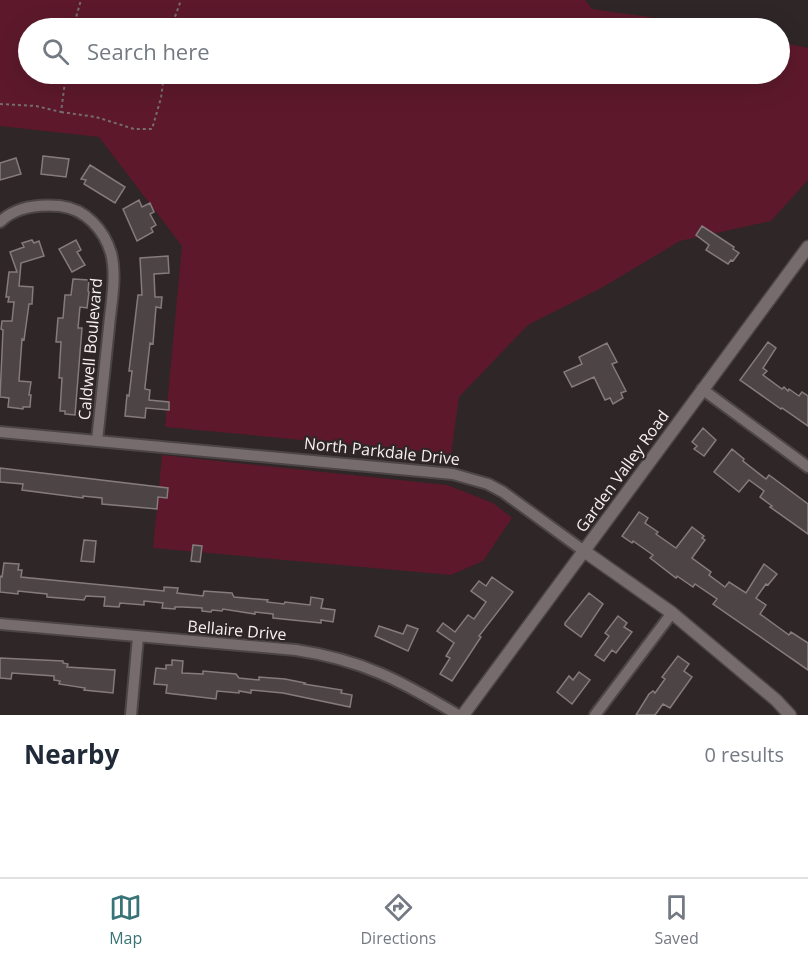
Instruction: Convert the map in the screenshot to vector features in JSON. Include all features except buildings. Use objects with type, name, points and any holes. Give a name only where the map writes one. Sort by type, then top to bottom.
[{"type":"street","name":"Caldwell Boulevard","points":[[0,222],[13,212],[34,206],[70,208],[90,219],[105,241],[113,266],[112,294],[96,441]]},
{"type":"street","name":"Garden Valley Road","points":[[460,715],[808,247]]},
{"type":"street","points":[[702,388],[808,466]]},
{"type":"street","name":"North Parkdale Drive","points":[[0,432],[430,471],[474,478],[517,501],[672,613],[776,700],[790,715]]},
{"type":"street","points":[[594,715],[672,613]]},
{"type":"street","name":"Bellaire Drive","points":[[0,624],[296,650],[330,656],[379,671],[460,715]]},
{"type":"street","points":[[131,715],[138,637]]},
{"type":"path","points":[[76,18],[81,0]]},
{"type":"path","points":[[175,18],[181,0]]},
{"type":"path","points":[[61,112],[65,84]]},
{"type":"path","points":[[0,104],[36,106],[96,117],[134,129],[152,129],[163,84]]},
{"type":"shaded area","points":[[0,0],[585,0],[592,9],[656,18],[18,18],[18,84],[790,84],[790,44],[808,48],[808,180],[771,221],[680,241],[603,287],[528,325],[459,397],[451,454],[165,427],[182,246],[99,137],[0,126]]},
{"type":"shaded area","points":[[162,455],[447,485],[493,503],[512,518],[483,561],[451,575],[153,548]]}]
